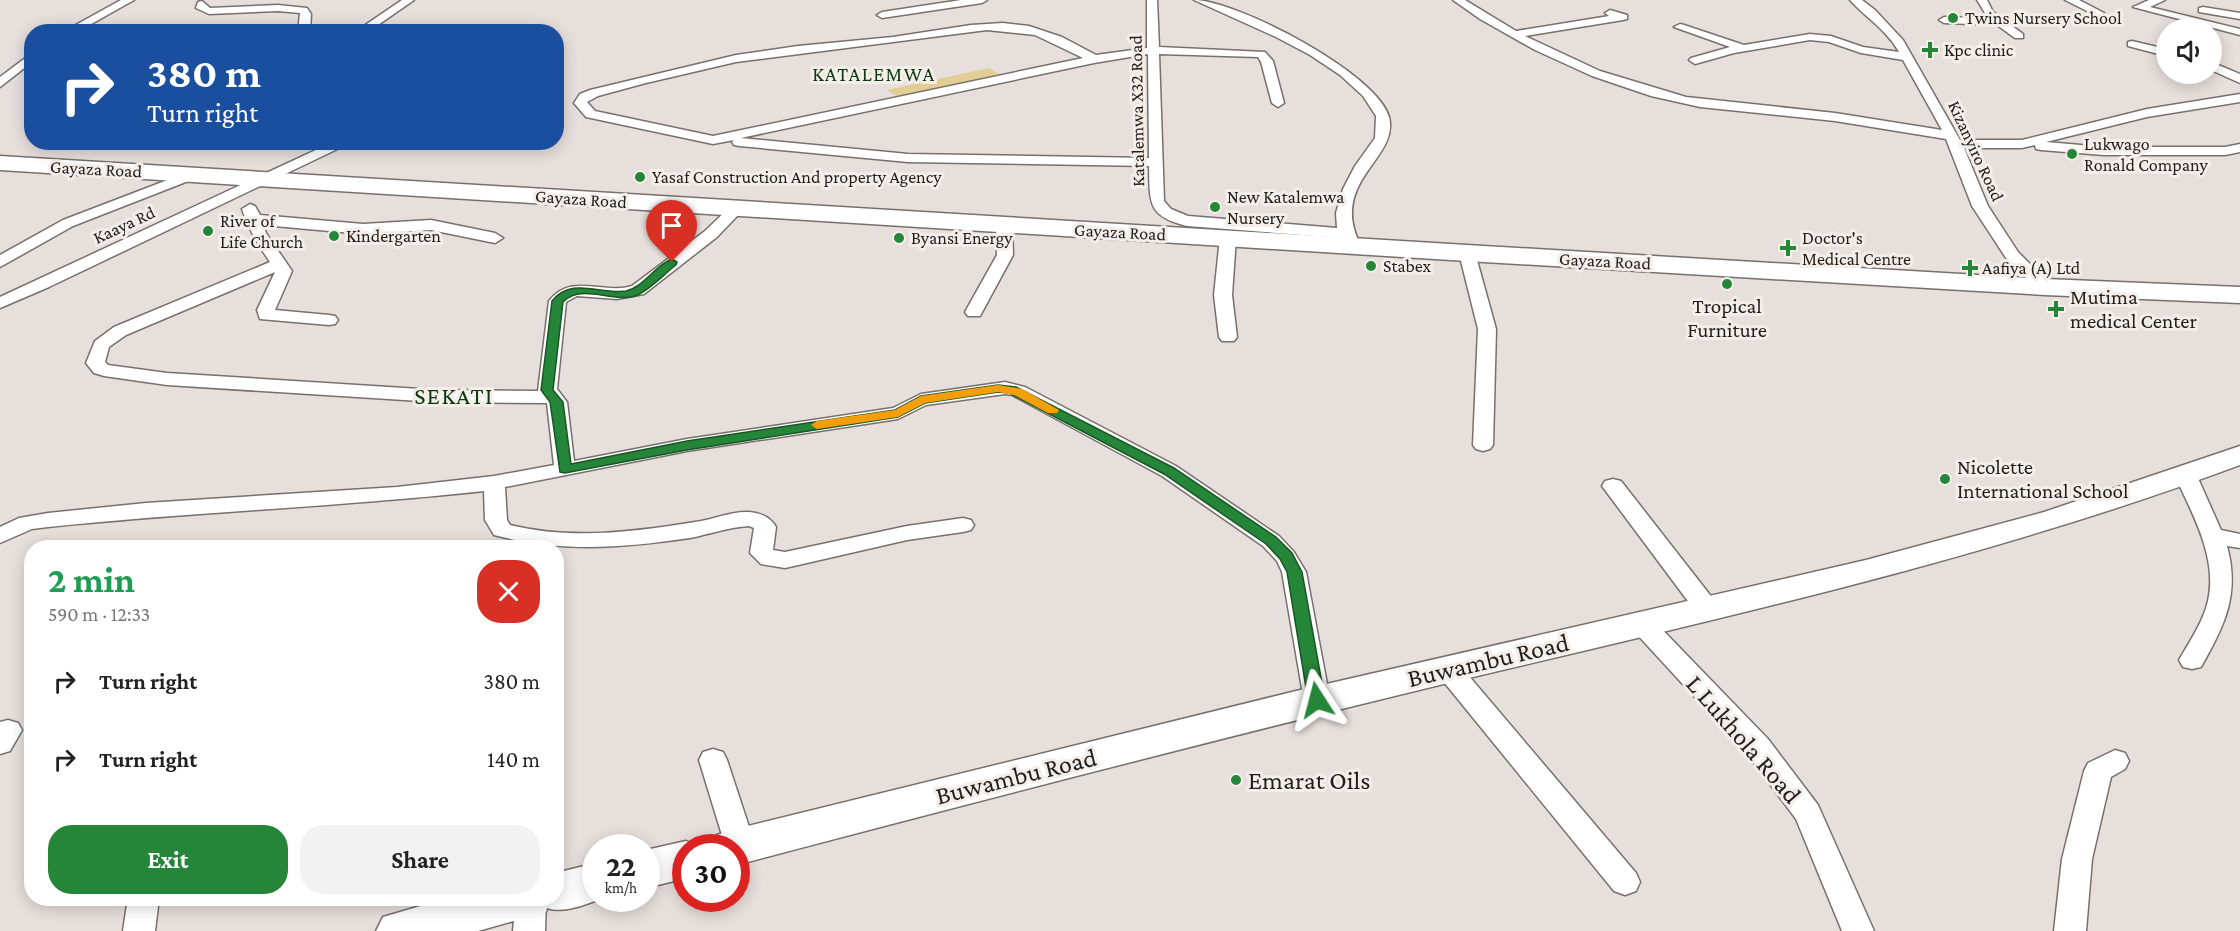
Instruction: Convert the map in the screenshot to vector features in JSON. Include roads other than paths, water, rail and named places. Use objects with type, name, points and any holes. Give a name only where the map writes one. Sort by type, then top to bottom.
[{"type":"main road","name":"Gayaza Road","points":[[0,163],[191,175],[255,184],[1228,238],[1351,240],[1467,253],[2045,287],[2240,295]]},
{"type":"street","points":[[83,24],[129,0]]},
{"type":"street","points":[[372,24],[409,0]]},
{"type":"street","points":[[882,15],[982,0]]},
{"type":"street","name":"Katalemwa X32 Road","points":[[1152,0],[1157,201],[1164,213],[1206,223],[1351,240]]},
{"type":"street","points":[[1199,0],[1251,21],[1315,53],[1362,86],[1372,97],[1379,109],[1383,132],[1352,186],[1343,220],[1351,240]]},
{"type":"street","points":[[1458,0],[1516,34],[1598,75],[1684,100],[1726,107],[1863,120],[1954,140],[2104,151],[2224,151],[2240,148]]},
{"type":"street","name":"Kizanyiro Road","points":[[1855,0],[1889,31],[1909,57],[1954,140],[1980,206],[2012,255],[2045,287]]},
{"type":"street","points":[[1982,0],[1989,14],[2019,36]]},
{"type":"street","points":[[2070,0],[2099,13]]},
{"type":"street","points":[[2164,1],[2138,7],[2240,32]]},
{"type":"street","points":[[202,4],[201,8],[209,11],[278,8],[303,10],[306,14],[305,24]]},
{"type":"street","points":[[2192,7],[2240,16]]},
{"type":"street","points":[[1516,34],[1623,17],[1610,13]]},
{"type":"street","points":[[1944,20],[1998,22]]},
{"type":"street","points":[[1094,59],[1055,38],[1033,30],[1017,27],[976,28],[893,40],[783,51],[675,70],[594,93],[584,97],[580,103],[591,114],[713,140],[908,158],[1157,162]]},
{"type":"street","points":[[1680,27],[1706,38],[1744,48]]},
{"type":"street","points":[[1695,60],[1744,48],[1817,37],[1831,39],[1860,50],[1909,57]]},
{"type":"street","points":[[2132,44],[2156,50]]},
{"type":"street","points":[[713,140],[1094,59],[1154,50],[1261,54],[1267,61],[1278,103]]},
{"type":"street","points":[[0,82],[24,62]]},
{"type":"street","points":[[2222,71],[2240,79]]},
{"type":"street","points":[[2022,144],[2147,113],[2240,98]]},
{"type":"street","name":"Kaaya Rd","points":[[0,303],[329,150]]},
{"type":"street","points":[[0,262],[68,224],[191,175]]},
{"type":"street","points":[[255,184],[252,219],[258,233],[284,271],[283,278],[266,310],[266,315],[329,320]]},
{"type":"street","points":[[565,469],[557,402],[547,390],[560,297],[576,290],[633,293],[711,234],[736,209]]},
{"type":"street","points":[[252,219],[363,229],[431,225],[495,238]]},
{"type":"street","points":[[974,312],[1005,255],[1005,225]]},
{"type":"street","points":[[1228,238],[1223,295],[1228,338]]},
{"type":"street","points":[[1467,253],[1487,329],[1483,445]]},
{"type":"street","points":[[280,264],[120,331],[101,345],[95,363],[101,369],[111,372],[167,379],[436,396],[553,397]]},
{"type":"street","points":[[0,536],[27,523],[59,518],[146,510],[397,494],[494,483],[687,446],[898,413],[921,400],[998,388],[1012,389],[1169,471],[1271,541],[1286,557],[1294,572],[1317,700]]},
{"type":"street","name":"Buwambu Road","points":[[750,842],[1317,700],[1708,610],[1971,543],[2186,476],[2240,455]]},
{"type":"street","points":[[2186,476],[2212,535],[2223,577],[2220,599],[2212,622],[2192,660]]},
{"type":"street","points":[[494,483],[496,520],[502,530],[515,534],[576,541],[603,540],[693,530],[747,519],[760,521],[765,526],[761,553],[769,559],[785,560],[907,533],[963,525]]},
{"type":"street","points":[[1613,486],[1708,610]]},
{"type":"street","points":[[2212,535],[2240,541]]},
{"type":"street","name":"L Lukhola Road","points":[[1642,624],[1758,747],[1808,813],[1858,931]]},
{"type":"street","points":[[1448,669],[1625,882]]},
{"type":"street","points":[[713,760],[733,834]]},
{"type":"street","points":[[2070,931],[2077,859],[2098,771],[2115,761]]},
{"type":"street","points":[[564,890],[582,886]]},
{"type":"street","points":[[139,931],[143,906]]},
{"type":"street","points":[[399,931],[517,907]]},
{"type":"place","name":"Twins Nursery School","points":[[1953,18]]},
{"type":"place","name":"Kpc clinic","points":[[1930,50]]},
{"type":"place","name":"Lukwago Ronald Company","points":[[2072,154]]},
{"type":"place","name":"Yasaf Construction And property Agency","points":[[640,177]]},
{"type":"place","name":"New Katalemwa Nursery","points":[[1215,207]]},
{"type":"place","name":"River of Life Church","points":[[208,231]]},
{"type":"place","name":"Kindergarten","points":[[334,236]]},
{"type":"place","name":"Byansi Energy","points":[[899,238]]},
{"type":"place","name":"Doctor's Medical Centre","points":[[1788,248]]},
{"type":"place","name":"Stabex","points":[[1371,266]]},
{"type":"place","name":"Aafiya (A) Ltd","points":[[1970,268]]},
{"type":"place","name":"Tropical Furniture","points":[[1727,284]]},
{"type":"place","name":"Mutima medical Center","points":[[2056,309]]},
{"type":"place","name":"Nicolette International School","points":[[1945,479]]},
{"type":"place","name":"Emarat Oils","points":[[1236,780]]},
{"type":"district","name":"KATALEMWA","points":[[874,74]]},
{"type":"district","name":"SEKATI","points":[[454,396]]}]
